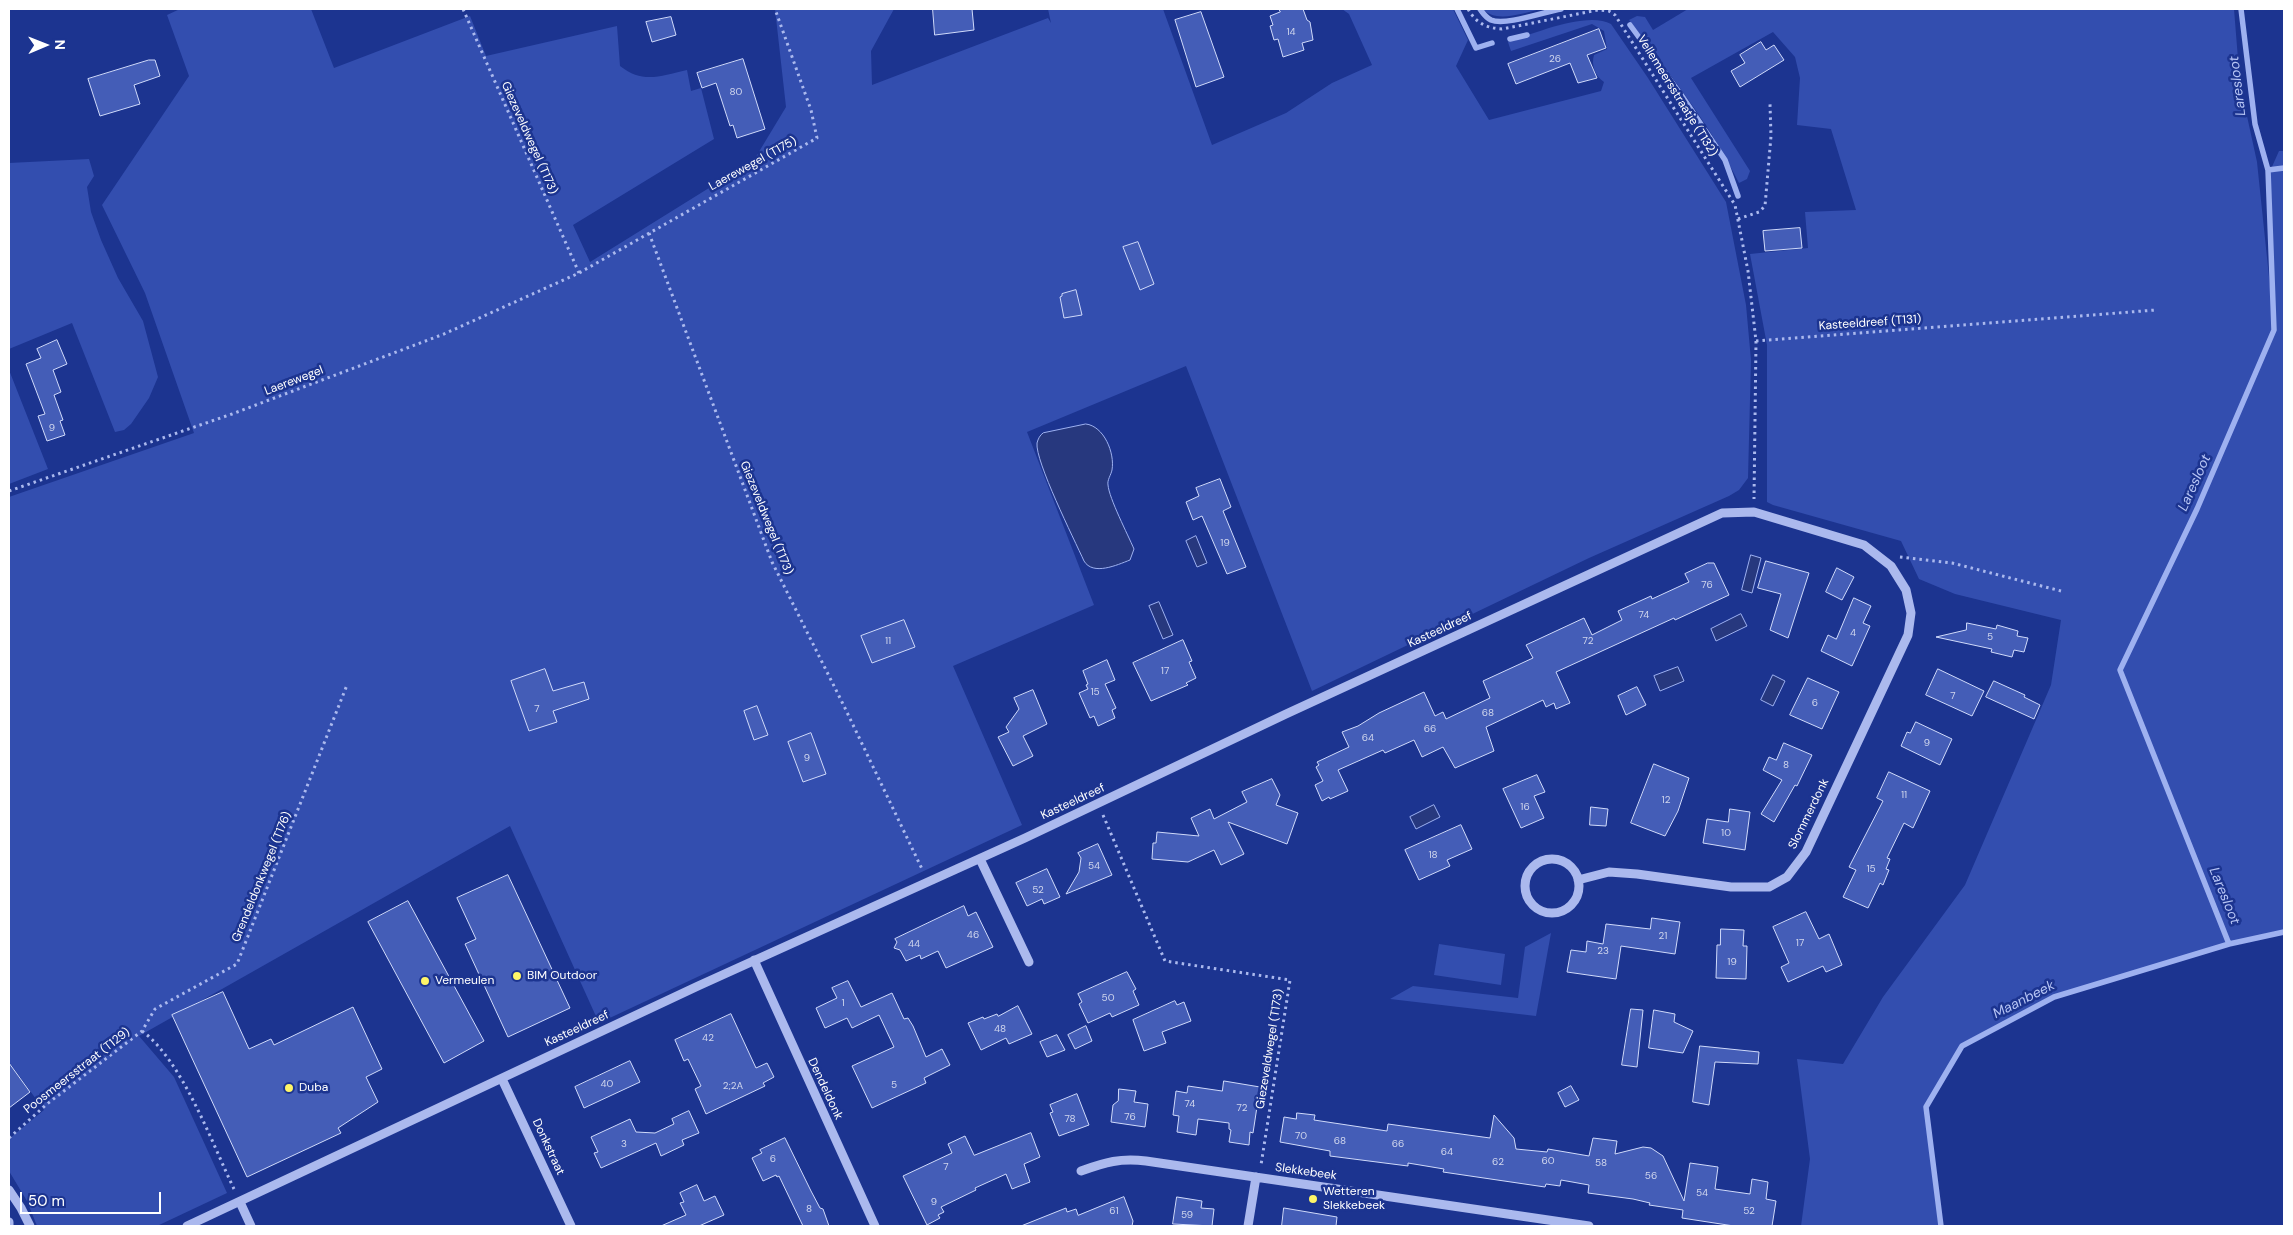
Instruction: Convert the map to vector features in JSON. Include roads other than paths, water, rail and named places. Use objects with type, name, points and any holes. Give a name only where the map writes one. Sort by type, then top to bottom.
[{"type":"street","name":"Kasteeldreef","points":[[187,1226],[754,960],[980,859],[1293,711],[1722,513],[1754,512],[1864,545],[1891,566],[1906,590]]},
{"type":"street","name":"Slommerdonk","points":[[1578,880],[1609,872],[1731,887],[1769,887],[1787,877],[1806,852],[1908,635],[1911,613],[1906,590]]},
{"type":"street","points":[[980,859],[1029,962]]},
{"type":"street","points":[[1545,860],[1561,861],[1569,865],[1578,880],[1579,889],[1571,905],[1563,911],[1554,913],[1544,912],[1536,908],[1526,893],[1525,884],[1531,869],[1545,860]]},
{"type":"street","name":"Dendeldonk","points":[[754,960],[875,1226]]},
{"type":"street","name":"Donkstraat","points":[[502,1079],[571,1226]]},
{"type":"street","name":"Slekkebeek","points":[[1081,1171],[1124,1159],[1589,1226]]},
{"type":"street","points":[[1248,1226],[1256,1177]]},
{"type":"street","points":[[9,1190],[30,1226]]},
{"type":"street","points":[[240,1202],[251,1226]]},
{"type":"waterway","points":[[1457,9],[1476,48],[1492,43]]},
{"type":"waterway","points":[[1480,9],[1487,18],[1497,21],[1515,20],[1561,9]]},
{"type":"waterway","name":"Laresloot","points":[[2229,944],[2120,670],[2197,509],[2274,330],[2268,170],[2255,124],[2241,9]]},
{"type":"waterway","points":[[1630,25],[1682,96],[1725,160],[1738,196]]},
{"type":"waterway","points":[[1510,39],[1527,35]]},
{"type":"waterway","points":[[2268,170],[2284,168]]},
{"type":"waterway","name":"Maanbeek","points":[[1941,1226],[1926,1107],[1962,1046],[2054,997],[2229,944],[2284,932]]},
{"type":"place","name":"BIM Outdoor","points":[[517,976]]},
{"type":"place","name":"Vermeulen","points":[[425,981]]},
{"type":"place","name":"Duba","points":[[289,1088]]},
{"type":"place","name":"Wetteren Slekkebeek","points":[[1313,1199]]}]
